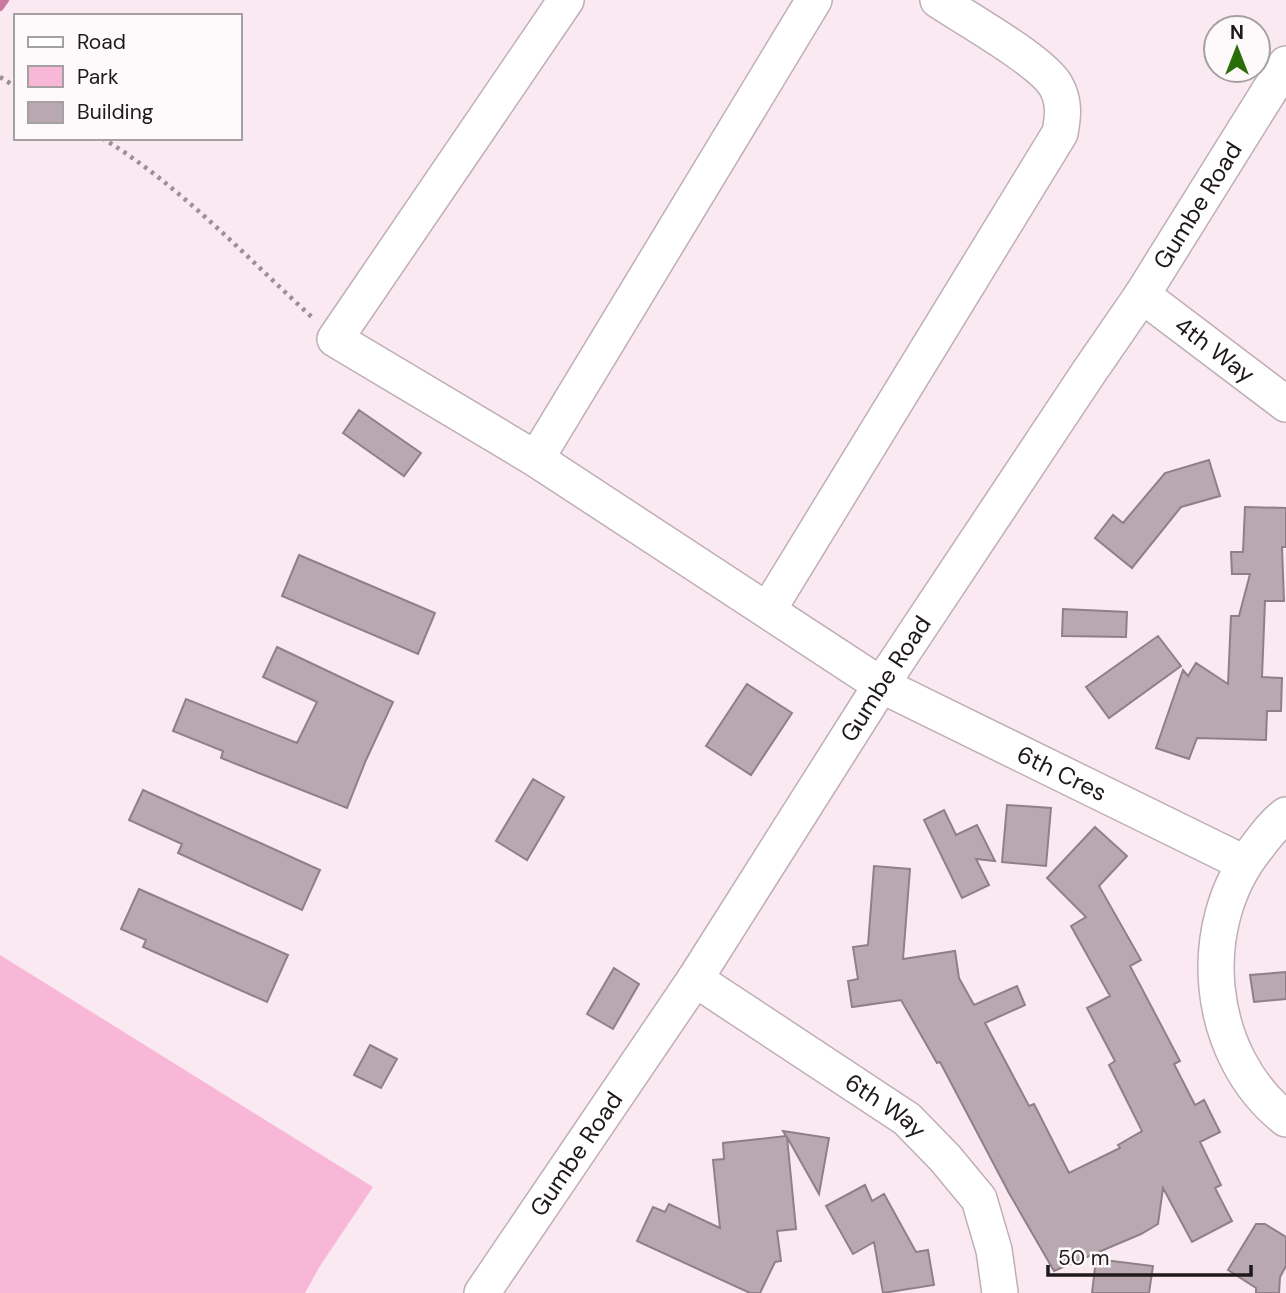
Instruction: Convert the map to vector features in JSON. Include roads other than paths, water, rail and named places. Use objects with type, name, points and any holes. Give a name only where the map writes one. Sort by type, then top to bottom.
[{"type":"street","name":"6th Cres","points":[[566,0],[335,339],[536,459],[881,685],[1244,863]]},
{"type":"street","points":[[536,459],[814,0]]},
{"type":"street","points":[[768,610],[1060,134],[1064,109],[1057,86],[1043,69],[938,0]]},
{"type":"street","name":"Gumbe Road","points":[[482,1293],[695,979],[881,685],[1142,295],[1286,64]]},
{"type":"street","name":"4th Way","points":[[1142,295],[1286,404]]},
{"type":"street","points":[[1286,815],[1277,822],[1244,863],[1223,912],[1214,964],[1221,1016],[1240,1065],[1272,1108],[1286,1119]]},
{"type":"street","name":"6th Way","points":[[695,979],[907,1119],[926,1138],[979,1199],[994,1250],[1000,1293]]},
{"type":"waterway","points":[[0,7],[5,0]]}]
